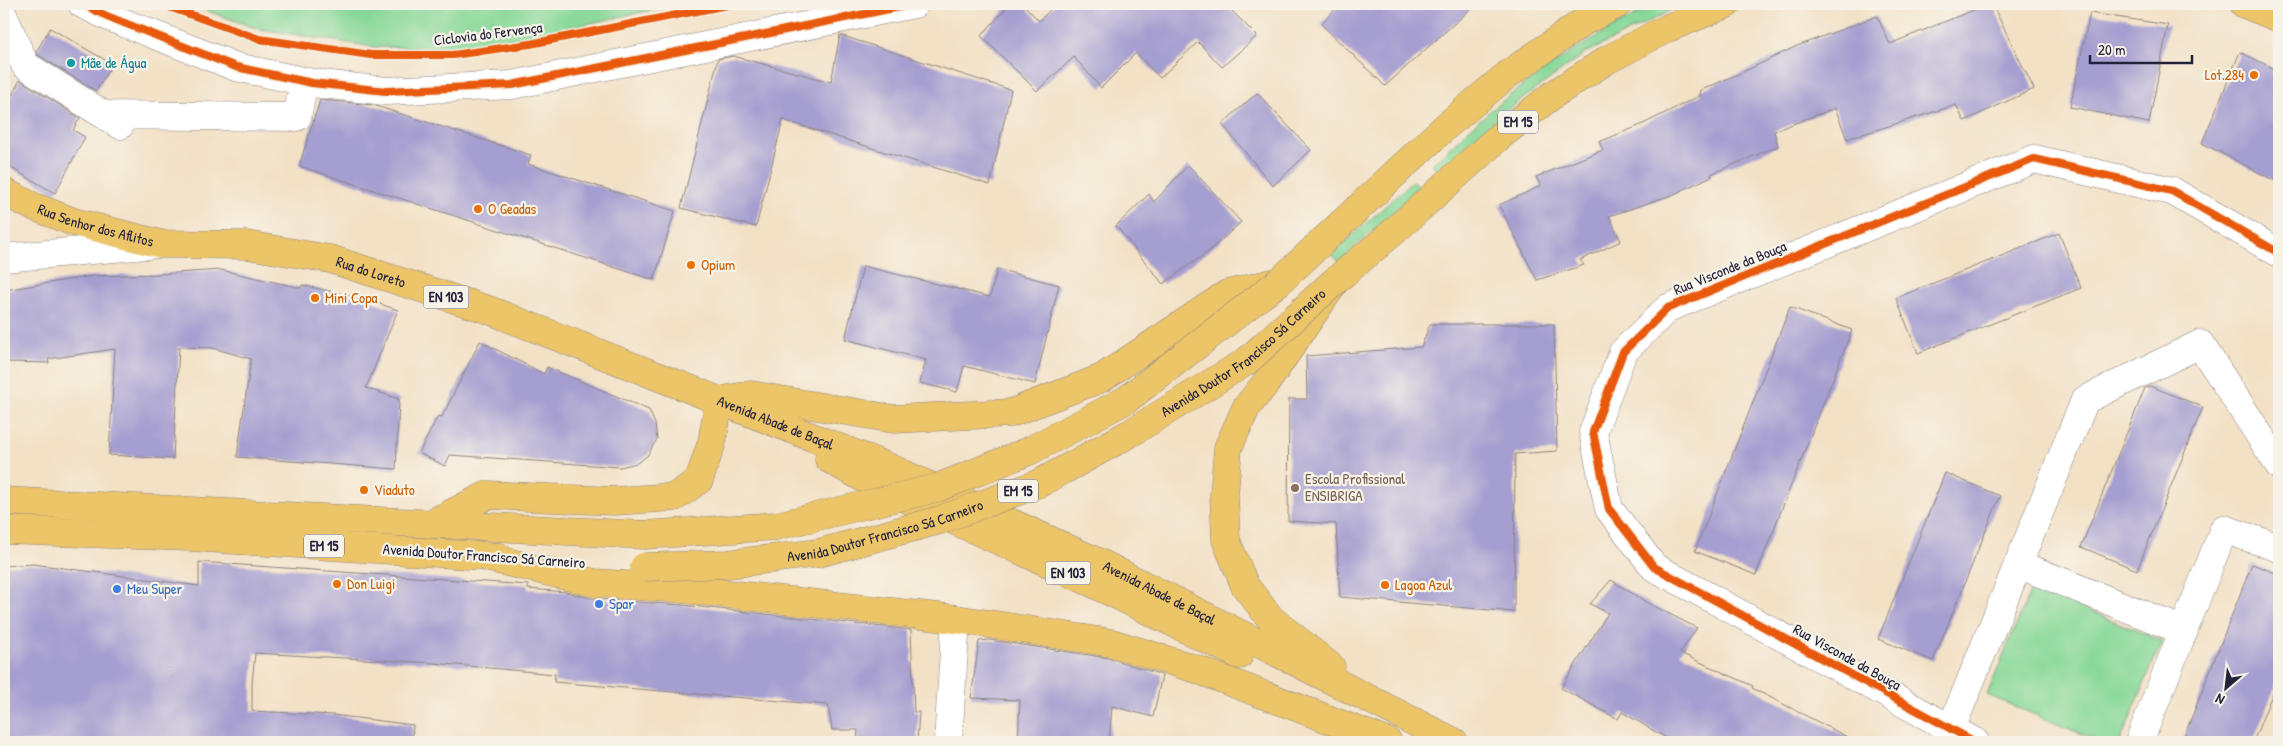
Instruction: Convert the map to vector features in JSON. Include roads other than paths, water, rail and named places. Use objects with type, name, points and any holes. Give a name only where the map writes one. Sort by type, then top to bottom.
[{"type":"main road","name":"Avenida Doutor Francisco Sá Carneiro","points":[[4,501],[644,535],[776,526],[937,488],[1023,454],[1126,400],[1280,281],[1445,127],[1507,75],[1586,20],[1618,4]]},
{"type":"main road","name":"Avenida Doutor Francisco Sá Carneiro","points":[[4,530],[200,537],[644,567],[728,564],[819,553],[940,520],[1040,483],[1129,434],[1247,361],[1500,136],[1554,94],[1607,60],[1659,33],[1727,4]]},
{"type":"main road","points":[[2244,4],[2279,18]]},
{"type":"main road","name":"Rua Senhor dos Aflitos","points":[[4,192],[74,222],[161,244]]},
{"type":"main road","name":"Rua do Loreto","points":[[161,244],[247,245],[330,259],[489,310],[719,401]]},
{"type":"main road","points":[[1336,280],[1266,383],[1246,408],[1228,448],[1224,495],[1226,540],[1245,586],[1271,619],[1320,660],[1414,731]]},
{"type":"main road","points":[[430,524],[488,495],[614,501],[675,497],[699,480],[712,442],[719,401],[752,395],[894,419],[1011,413],[1102,378],[1227,294],[1280,281]]},
{"type":"main road","name":"Avenida Abade de Baçal","points":[[719,401],[888,466],[1100,563],[1414,731],[1454,742]]},
{"type":"main road","points":[[482,556],[595,583],[683,589],[956,619],[1112,643],[1196,669],[1388,742]]},
{"type":"street","points":[[82,4],[109,17],[236,67],[304,81],[386,91],[512,85],[914,4]]},
{"type":"street","points":[[5,26],[25,65],[115,122],[297,117],[304,81]]},
{"type":"street","name":"Rua Visconde da Bouça","points":[[1975,742],[1654,567],[1609,509],[1593,432],[1623,352],[1668,308],[2034,159],[2172,191],[2279,253]]},
{"type":"street","name":"Rua do Loreto","points":[[4,258],[161,244]]},
{"type":"street","points":[[1951,729],[2085,400],[2200,344],[2279,465]]},
{"type":"street","points":[[2139,742],[2224,530],[2279,548]]},
{"type":"street","points":[[2018,564],[2184,631]]},
{"type":"street","points":[[948,742],[956,619]]},
{"type":"place","name":"Mãe de Água","points":[[71,63]]},
{"type":"place","name":"Lot.284","points":[[2254,75]]},
{"type":"place","name":"O Geadas","points":[[478,209]]},
{"type":"place","name":"Opium","points":[[691,265]]},
{"type":"place","name":"Mini Copa","points":[[315,298]]},
{"type":"place","name":"Escola Profissional ENSIBRIGA","points":[[1295,488]]},
{"type":"place","name":"Viaduto","points":[[364,490]]},
{"type":"place","name":"Don Luigi","points":[[337,584]]},
{"type":"place","name":"Lagoa Azul","points":[[1385,585]]},
{"type":"place","name":"Meu Super","points":[[117,589]]},
{"type":"place","name":"Spar","points":[[599,604]]}]
